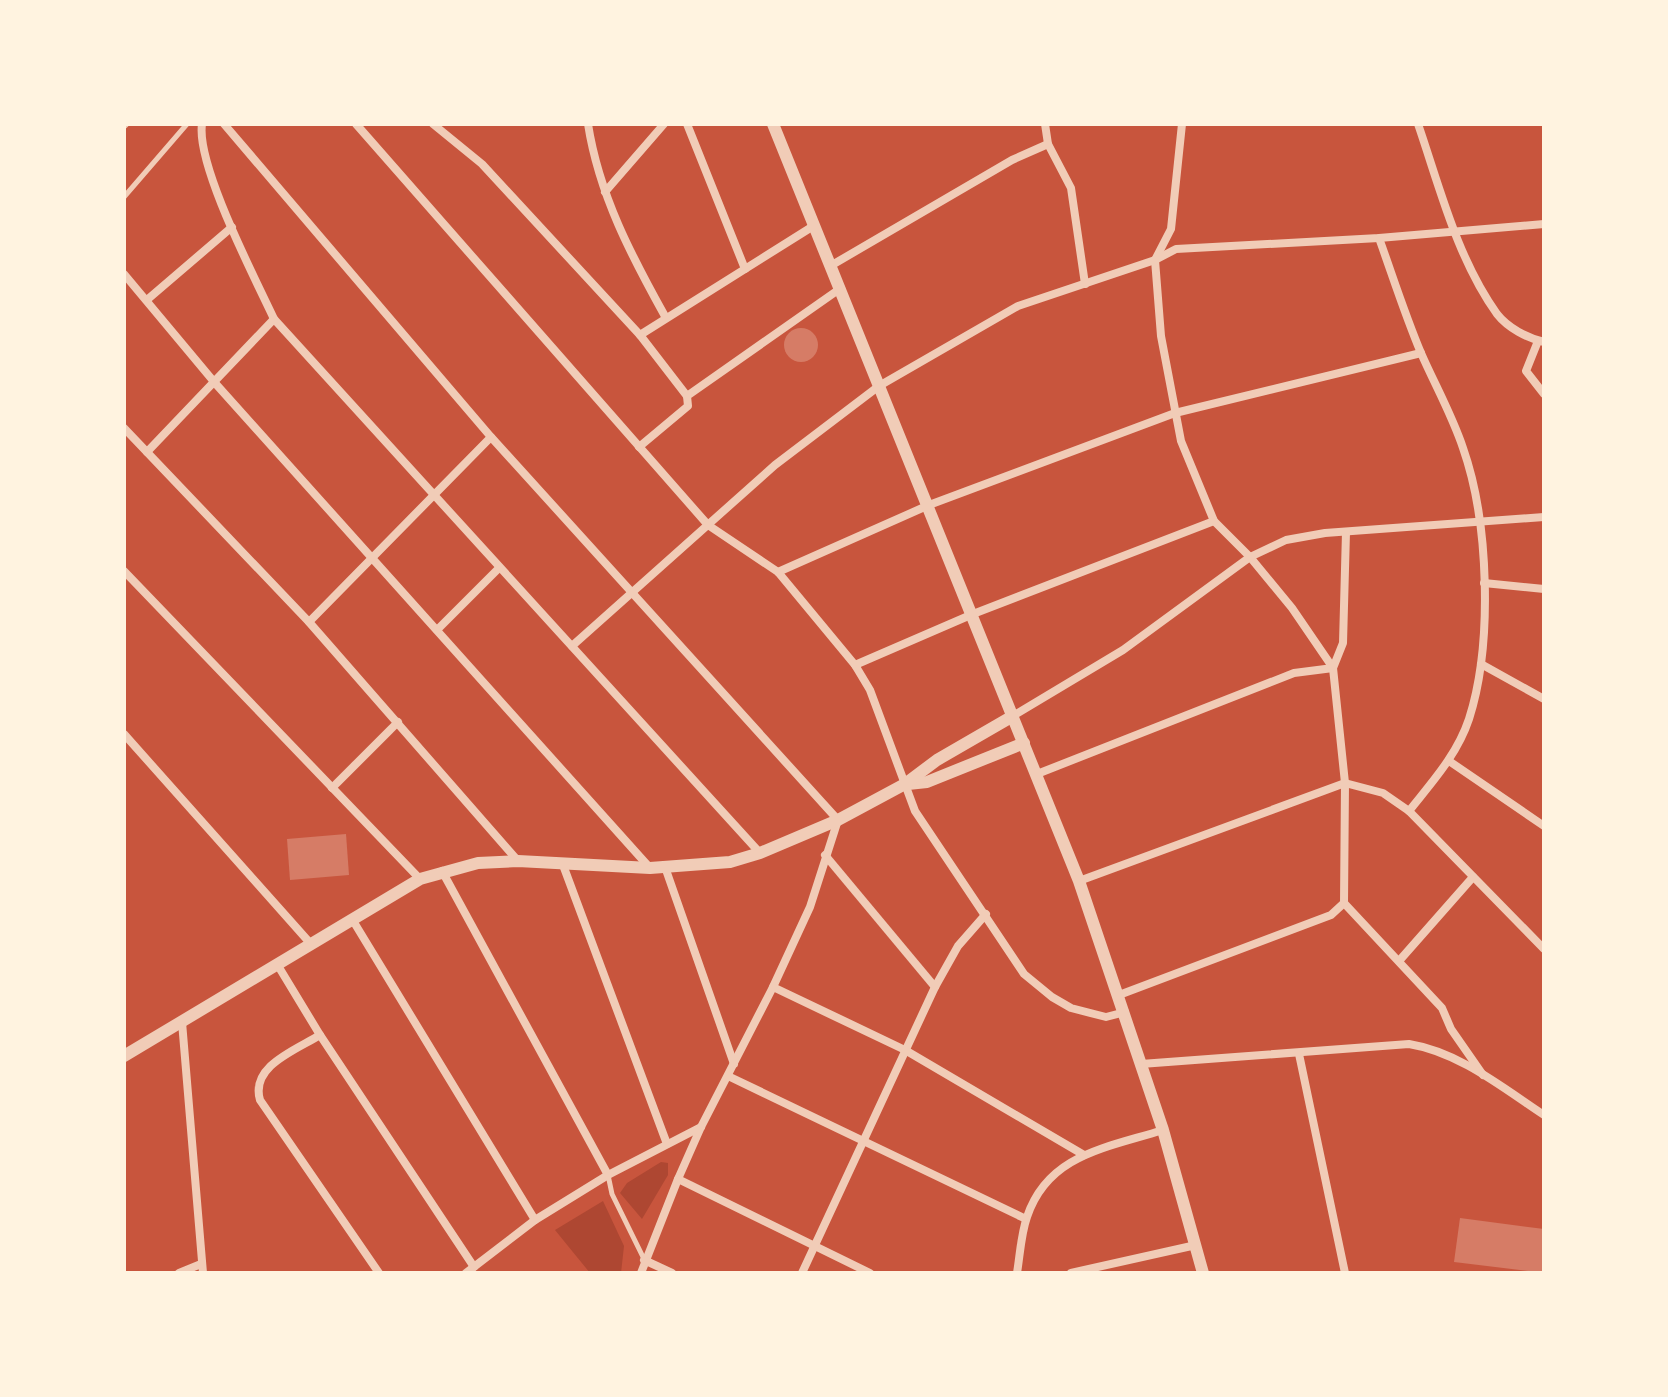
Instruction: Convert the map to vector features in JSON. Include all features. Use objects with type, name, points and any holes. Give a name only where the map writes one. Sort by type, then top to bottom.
[{"type":"street","points":[[202,124],[210,170],[274,319],[760,853]]},
{"type":"street","points":[[224,124],[491,437],[838,820]]},
{"type":"street","points":[[356,124],[708,525],[778,572],[855,665],[870,690],[915,811],[1024,974],[1071,1008],[1106,1017],[1125,1012]]},
{"type":"street","points":[[433,124],[482,164],[640,335],[687,396],[688,406],[639,447]]},
{"type":"street","points":[[588,124],[605,192],[619,230],[666,318]]},
{"type":"street","points":[[605,192],[664,124]]},
{"type":"street","points":[[687,124],[745,269]]},
{"type":"street","points":[[773,124],[1079,881],[1163,1130],[1203,1273]]},
{"type":"street","points":[[1045,124],[1048,144],[1071,188],[1085,284]]},
{"type":"street","points":[[1182,124],[1171,229],[1155,260],[1161,336],[1175,413],[1190,469],[1214,521],[1250,557],[1292,608],[1333,668]]},
{"type":"street","points":[[1418,124],[1466,259],[1499,316],[1526,338],[1541,342],[1526,371],[1544,394]]},
{"type":"street","points":[[832,265],[1012,160],[1048,144]]},
{"type":"street","points":[[572,646],[775,465],[879,386],[1018,306],[1155,260],[1176,249],[1455,233],[1544,224]]},
{"type":"street","points":[[640,335],[815,225]]},
{"type":"street","points":[[148,299],[232,227]]},
{"type":"street","points":[[1379,238],[1421,353],[1464,449],[1480,521],[1484,583],[1481,664],[1469,720],[1449,761],[1409,811]]},
{"type":"street","points":[[124,274],[148,299],[215,383],[650,868]]},
{"type":"street","points":[[687,396],[841,288]]},
{"type":"street","points":[[147,452],[274,319]]},
{"type":"street","points":[[778,572],[929,505],[1175,413],[1421,353]]},
{"type":"street","points":[[124,428],[309,622],[518,861]]},
{"type":"street","points":[[309,622],[491,437]]},
{"type":"street","points":[[124,1056],[420,879],[442,871],[478,863],[518,861],[650,868],[730,862],[760,853],[838,820],[905,784],[937,760],[1123,650],[1250,557],[1286,540],[1346,532],[1544,517]]},
{"type":"street","points":[[855,665],[973,614],[1214,521]]},
{"type":"street","points":[[1346,532],[1343,643],[1333,668],[1345,783],[1344,903],[1442,1008],[1451,1029],[1483,1075]]},
{"type":"street","points":[[437,630],[499,568]]},
{"type":"street","points":[[124,571],[420,879]]},
{"type":"street","points":[[1484,583],[1544,589]]},
{"type":"street","points":[[1481,664],[1544,699]]},
{"type":"street","points":[[1037,774],[1294,673],[1333,668]]},
{"type":"street","points":[[332,788],[398,722]]},
{"type":"street","points":[[124,734],[310,943]]},
{"type":"street","points":[[905,784],[927,782],[1024,743]]},
{"type":"street","points":[[1449,761],[1544,826]]},
{"type":"street","points":[[1079,881],[1345,783],[1383,793],[1409,811],[1544,949]]},
{"type":"street","points":[[641,1273],[701,1127],[810,907],[838,820]]},
{"type":"street","points":[[825,855],[935,987]]},
{"type":"street","points":[[563,865],[667,1144]]},
{"type":"street","points":[[665,867],[734,1064]]},
{"type":"street","points":[[442,871],[608,1175]]},
{"type":"street","points":[[1399,961],[1473,877]]},
{"type":"street","points":[[1119,995],[1331,915],[1344,903]]},
{"type":"street","points":[[802,1273],[935,987],[958,946],[986,914]]},
{"type":"street","points":[[352,919],[535,1220]]},
{"type":"street","points":[[1536,941],[1544,933]]},
{"type":"street","points":[[277,964],[320,1035],[474,1267]]},
{"type":"street","points":[[773,987],[905,1050],[1084,1155]]},
{"type":"street","points":[[179,1273],[202,1268],[182,1022]]},
{"type":"street","points":[[320,1035],[268,1067],[258,1083],[257,1091],[260,1100],[379,1273]]},
{"type":"street","points":[[1141,1064],[1409,1044],[1427,1047],[1483,1075],[1544,1115]]},
{"type":"street","points":[[1299,1054],[1345,1273]]},
{"type":"street","points":[[728,1076],[1026,1219]]},
{"type":"street","points":[[466,1273],[535,1220],[608,1175],[701,1127]]},
{"type":"street","points":[[1017,1273],[1026,1219],[1038,1192],[1053,1173],[1084,1155],[1163,1130]]},
{"type":"street","points":[[678,1179],[870,1273]]},
{"type":"street","points":[[1071,1273],[1196,1245]]},
{"type":"street","points":[[644,1260],[672,1273]]},
{"type":"lane","points":[[124,197],[187,124]]},
{"type":"lane","points":[[608,1175],[612,1194],[644,1260]]},
{"type":"shaded area","points":[[661,1162],[668,1163],[668,1175],[642,1219],[620,1193],[627,1183]]},
{"type":"shaded area","points":[[603,1201],[624,1246],[621,1273],[590,1273],[555,1230]]},
{"type":"building","points":[[801,328],[813,333],[818,345],[813,357],[801,362],[789,357],[784,345],[789,333]]},
{"type":"building","points":[[346,834],[349,875],[290,880],[287,839]]},
{"type":"building","points":[[1460,1218],[1544,1229],[1544,1273],[1454,1262]]}]
